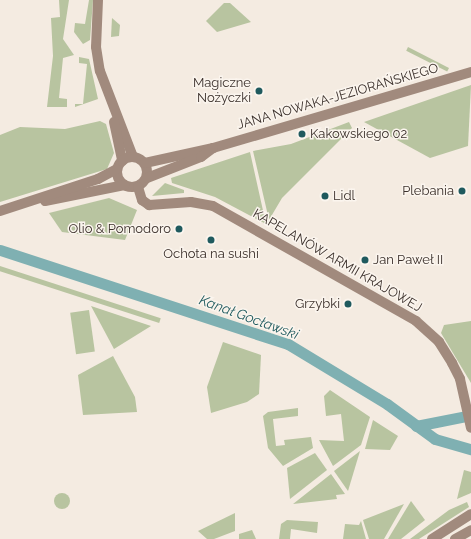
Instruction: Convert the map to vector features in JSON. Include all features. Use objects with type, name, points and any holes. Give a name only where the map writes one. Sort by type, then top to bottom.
[{"type":"street","points":[[98,0],[96,47],[112,108],[119,165],[124,185]]},
{"type":"street","name":"JANA NOWAKA-JEZIORAŃSKIEGO","points":[[145,163],[213,148],[471,72]]},
{"type":"street","points":[[23,204],[124,185],[138,187],[147,178],[145,163],[133,157],[112,108]]},
{"type":"street","name":"JANA NOWAKA-JEZIORAŃSKIEGO","points":[[147,178],[201,157],[213,148]]},
{"type":"street","points":[[0,211],[23,204],[119,165],[133,157]]},
{"type":"street","name":"KAPELANÓW ARMII KRAJOWEJ","points":[[138,187],[142,200],[149,205],[191,202],[213,206],[403,312],[439,342],[460,380],[471,427]]},
{"type":"street","points":[[432,539],[471,514]]},
{"type":"street","points":[[455,539],[471,530]]},
{"type":"green space","points":[[59,0],[69,0],[63,39],[74,55],[63,58],[59,98],[67,99],[67,107],[47,107],[53,56],[51,18],[60,17]]},
{"type":"green space","points":[[89,0],[93,0],[90,40],[83,44],[74,32],[75,23],[85,24]]},
{"type":"green space","points":[[224,3],[230,3],[251,22],[217,32],[206,21]]},
{"type":"green space","points":[[112,18],[120,25],[119,36],[111,37]]},
{"type":"green space","points":[[408,47],[449,68],[447,72],[406,51]]},
{"type":"green space","points":[[79,57],[89,59],[98,99],[75,107],[75,104],[83,104],[87,64],[79,63]]},
{"type":"green space","points":[[471,85],[468,146],[430,158],[364,122]]},
{"type":"green space","points":[[100,121],[106,124],[114,153],[107,169],[0,202],[0,135],[20,127],[65,129]]},
{"type":"green space","points":[[349,122],[352,128],[282,198],[269,220],[253,151],[291,144]]},
{"type":"green space","points":[[250,152],[266,224],[215,197],[172,183],[171,178]]},
{"type":"green space","points":[[165,183],[184,190],[184,193],[152,196]]},
{"type":"green space","points":[[109,198],[137,210],[125,240],[62,232],[49,213]]},
{"type":"green space","points":[[0,266],[161,318],[159,323],[0,271]]},
{"type":"green space","points":[[91,306],[151,326],[114,349]]},
{"type":"green space","points":[[89,310],[95,352],[76,354],[70,313]]},
{"type":"green space","points":[[471,321],[471,383],[441,333],[444,325]]},
{"type":"green space","points":[[223,342],[261,355],[259,394],[247,402],[211,413],[207,387]]},
{"type":"green space","points":[[113,356],[135,397],[137,412],[83,415],[78,375]]},
{"type":"green space","points":[[330,390],[370,417],[361,445],[333,466],[319,440],[344,441],[341,414],[326,416],[324,396]]},
{"type":"green space","points":[[298,408],[298,416],[273,419],[276,446],[285,445],[284,440],[311,437],[313,448],[283,466],[268,448],[263,416],[268,412]]},
{"type":"green space","points":[[373,420],[398,436],[390,450],[365,449]]},
{"type":"green space","points":[[360,451],[348,491],[334,471]]},
{"type":"green space","points":[[315,453],[327,470],[290,499],[287,468]]},
{"type":"green space","points":[[464,470],[471,472],[471,493],[457,499]]},
{"type":"green space","points":[[331,474],[345,494],[336,495],[337,499],[293,504]]},
{"type":"green space","points":[[62,493],[69,498],[70,501],[65,508],[62,509],[55,504],[54,501],[59,494]]},
{"type":"green space","points":[[411,501],[425,520],[401,539],[388,539]]},
{"type":"green space","points":[[467,502],[469,507],[419,539],[410,539],[449,510]]},
{"type":"green space","points":[[404,504],[384,539],[369,539],[363,520]]},
{"type":"green space","points":[[235,513],[235,531],[214,539],[207,539],[198,531]]},
{"type":"green space","points":[[287,520],[318,522],[317,533],[291,529],[290,539],[279,539],[281,524]]},
{"type":"green space","points":[[361,521],[366,539],[343,539],[345,524],[359,525]]},
{"type":"green space","points":[[252,530],[256,539],[239,539],[239,534]]},
{"type":"waterway","name":"Kanał Gocławski","points":[[0,250],[288,344],[387,404],[435,439],[471,449]]},
{"type":"waterway","points":[[416,426],[471,415]]},
{"type":"place","name":"Magiczne Nożyczki","points":[[259,91]]},
{"type":"place","name":"Kakowskiego 02","points":[[302,134]]},
{"type":"place","name":"Plebania","points":[[462,191]]},
{"type":"place","name":"Lidl","points":[[325,196]]},
{"type":"place","name":"Olio & Pomodoro","points":[[179,229]]},
{"type":"place","name":"Ochota na sushi","points":[[211,240]]},
{"type":"place","name":"Jan Paweł II","points":[[365,260]]},
{"type":"place","name":"Grzybki","points":[[348,304]]}]
